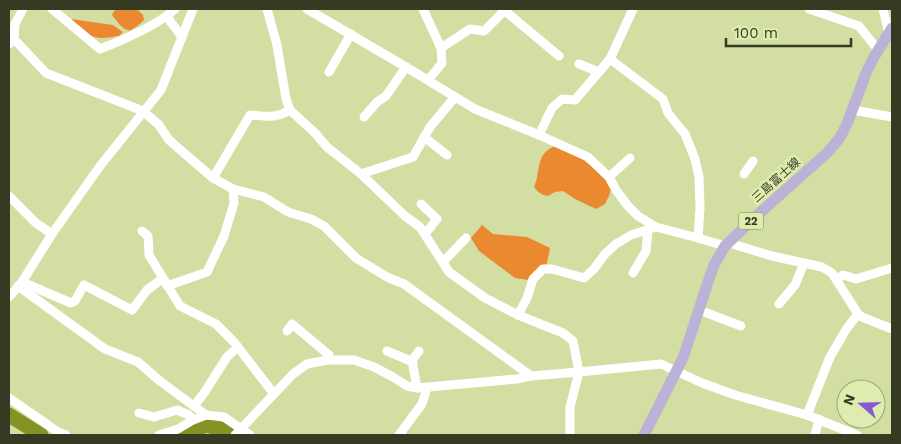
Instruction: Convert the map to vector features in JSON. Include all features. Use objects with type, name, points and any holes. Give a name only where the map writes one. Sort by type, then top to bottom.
[{"type":"main road","name":"三島富士線","points":[[644,435],[683,358],[714,265],[727,244],[827,153],[839,139],[853,110],[866,73],[879,48],[891,31]]},
{"type":"main road","points":[[879,48],[892,52]]},
{"type":"street","points":[[23,9],[15,24],[11,42],[46,73],[143,111],[159,126],[169,140],[212,178],[233,189],[264,197],[288,212],[311,219],[324,226],[356,258],[387,277],[404,284],[531,376]]},
{"type":"street","points":[[52,9],[100,49],[167,17],[175,9]]},
{"type":"street","points":[[9,297],[20,284],[52,234],[100,166],[161,90],[193,9]]},
{"type":"street","points":[[267,9],[277,45],[286,100],[290,110],[327,147],[361,174],[405,216],[420,227],[449,272],[485,298],[518,315],[563,333],[573,341],[579,372],[570,407],[570,434]]},
{"type":"street","points":[[307,9],[455,96],[475,110],[588,157],[609,177],[628,206],[652,228],[822,267],[832,273],[837,279],[862,318],[892,329]]},
{"type":"street","points":[[423,9],[441,48],[442,63],[428,80]]},
{"type":"street","points":[[539,135],[552,108],[562,99],[574,100],[610,59],[633,9]]},
{"type":"street","points":[[809,9],[859,26],[879,48]]},
{"type":"street","points":[[883,9],[891,31]]},
{"type":"street","points":[[441,48],[470,29],[484,31],[505,10],[559,56]]},
{"type":"street","points":[[167,17],[182,37]]},
{"type":"street","points":[[329,72],[351,34]]},
{"type":"street","points":[[610,59],[663,99],[668,113],[685,134],[699,177],[700,208],[698,238]]},
{"type":"street","points":[[579,64],[599,72]]},
{"type":"street","points":[[364,117],[377,102],[386,96],[406,67]]},
{"type":"street","points":[[361,174],[412,157],[430,127],[455,96]]},
{"type":"street","points":[[212,178],[250,115],[273,117],[290,110]]},
{"type":"street","points":[[853,110],[892,117]]},
{"type":"street","points":[[424,137],[447,155]]},
{"type":"street","points":[[609,177],[630,158]]},
{"type":"street","points":[[744,174],[753,161]]},
{"type":"street","points":[[20,284],[71,303],[75,301],[84,285],[132,310],[147,290],[165,283],[207,272],[224,236],[234,203],[233,189]]},
{"type":"street","points":[[9,196],[36,224],[52,234]]},
{"type":"street","points":[[421,204],[437,219],[425,234]]},
{"type":"street","points":[[633,273],[646,251],[652,228]]},
{"type":"street","points":[[518,315],[528,298],[533,280],[543,269],[552,269],[584,278],[616,244],[631,235],[652,228]]},
{"type":"street","points":[[142,231],[148,236],[149,255],[180,306],[216,324],[238,347],[274,394]]},
{"type":"street","points":[[443,262],[466,238]]},
{"type":"street","points":[[779,304],[795,284],[804,263]]},
{"type":"street","points":[[837,279],[843,276],[856,280],[892,268]]},
{"type":"street","points":[[20,284],[105,350],[138,362],[160,381],[206,414],[224,417],[238,432],[250,435]]},
{"type":"street","points":[[699,310],[741,326]]},
{"type":"street","points":[[807,415],[830,357],[858,314]]},
{"type":"street","points":[[287,330],[292,324],[330,355]]},
{"type":"street","points":[[194,406],[226,357],[238,347]]},
{"type":"street","points":[[387,351],[413,362]]},
{"type":"street","points":[[417,388],[412,360],[420,352]]},
{"type":"street","points":[[238,432],[294,374],[307,364],[328,360],[354,360],[374,367],[407,386],[417,388],[661,364],[735,396],[807,415],[857,435]]},
{"type":"street","points":[[399,435],[422,404],[427,388]]},
{"type":"street","points":[[9,398],[58,432],[66,435]]},
{"type":"street","points":[[139,413],[154,416],[177,410],[190,415],[193,420]]},
{"type":"street","points":[[159,435],[206,414]]},
{"type":"street","points":[[815,435],[819,419]]},
{"type":"shaded area","points":[[117,9],[137,9],[143,15],[144,20],[131,30],[125,29],[112,15]]},
{"type":"shaded area","points":[[71,19],[113,25],[123,32],[119,36],[97,38],[88,34]]},
{"type":"shaded area","points":[[553,147],[561,147],[578,154],[587,163],[595,166],[606,178],[611,189],[605,204],[596,209],[563,191],[555,192],[548,196],[542,194],[534,187],[541,159],[547,150]]},
{"type":"shaded area","points":[[482,225],[493,234],[527,237],[550,248],[547,263],[528,280],[515,278],[479,251],[471,238]]},
{"type":"waterway","points":[[9,415],[41,435]]},
{"type":"waterway","points":[[182,435],[206,425],[225,430],[231,435]]}]
